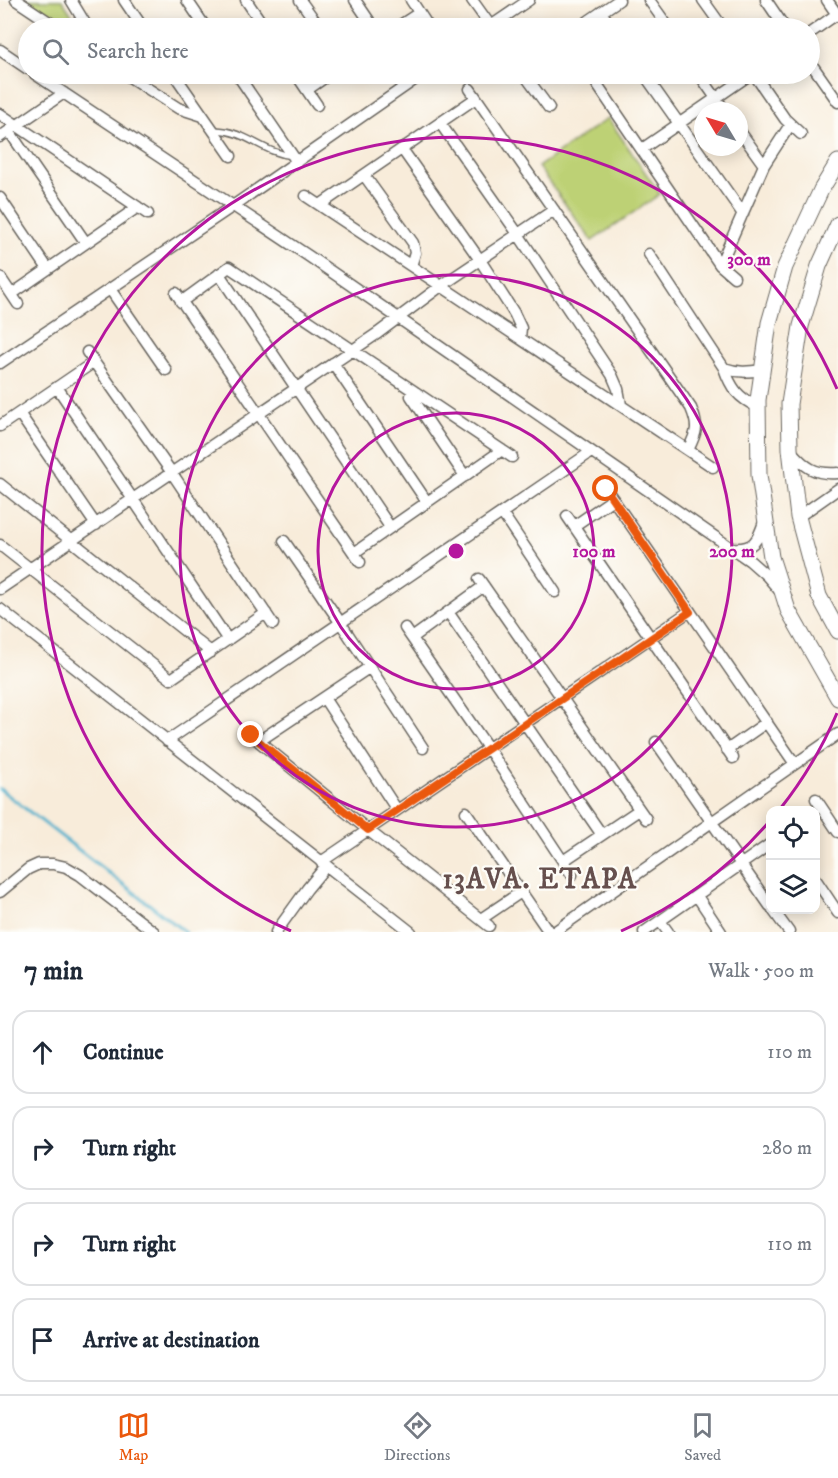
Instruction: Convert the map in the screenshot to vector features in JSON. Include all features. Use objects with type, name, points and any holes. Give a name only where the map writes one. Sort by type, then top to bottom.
[{"type":"street","points":[[16,0],[43,18]]},
{"type":"street","points":[[71,0],[82,18]]},
{"type":"street","points":[[124,0],[136,18]]},
{"type":"street","points":[[246,0],[258,18]]},
{"type":"street","points":[[300,0],[313,18]]},
{"type":"street","points":[[355,0],[367,18]]},
{"type":"street","points":[[411,0],[422,18]]},
{"type":"street","points":[[472,0],[484,18]]},
{"type":"street","points":[[504,18],[529,0]]},
{"type":"street","points":[[592,18],[619,0]]},
{"type":"street","points":[[649,0],[662,18]]},
{"type":"street","points":[[704,0],[716,18]]},
{"type":"street","points":[[766,0],[778,18]]},
{"type":"street","points":[[820,26],[837,15],[827,0]]},
{"type":"street","points":[[192,2],[201,18]]},
{"type":"street","points":[[601,12],[605,18]]},
{"type":"street","points":[[411,18],[419,13]]},
{"type":"street","points":[[0,50],[18,62]]},
{"type":"street","points":[[820,76],[838,102]]},
{"type":"street","points":[[50,84],[233,206],[732,548],[767,576],[781,592]]},
{"type":"street","points":[[141,84],[178,108],[203,116]]},
{"type":"street","points":[[181,84],[231,156]]},
{"type":"street","points":[[244,84],[295,159]]},
{"type":"street","points":[[302,84],[317,105]]},
{"type":"street","points":[[306,90],[315,84]]},
{"type":"street","points":[[0,363],[233,206],[295,159],[408,84]]},
{"type":"street","points":[[531,84],[549,108]]},
{"type":"street","points":[[597,84],[720,265],[734,277]]},
{"type":"street","points":[[651,84],[742,214]]},
{"type":"street","points":[[706,84],[719,102]]},
{"type":"street","points":[[642,149],[738,84]]},
{"type":"street","points":[[760,84],[790,125],[801,134]]},
{"type":"street","points":[[9,131],[64,93]]},
{"type":"street","points":[[320,206],[440,123],[473,93],[691,408],[696,421],[695,435],[688,450]]},
{"type":"street","points":[[0,114],[9,131],[86,243]]},
{"type":"street","points":[[440,123],[518,234],[612,375],[621,405]]},
{"type":"street","points":[[720,265],[764,165],[790,125]]},
{"type":"street","points":[[9,131],[148,214]]},
{"type":"street","points":[[748,143],[764,165]]},
{"type":"street","points":[[402,148],[514,313],[521,328],[520,338]]},
{"type":"street","points":[[838,162],[821,190],[785,267],[769,323],[758,407],[759,475],[771,557],[788,610],[838,698]]},
{"type":"street","points":[[364,175],[413,243],[415,253],[411,266]]},
{"type":"street","points":[[306,196],[712,467]]},
{"type":"street","points":[[0,198],[48,269]]},
{"type":"street","points":[[0,277],[15,299],[48,269],[138,207]]},
{"type":"street","points":[[0,590],[554,210]]},
{"type":"street","points":[[836,236],[819,266],[801,326],[789,404],[790,449],[798,517],[819,596],[838,631]]},
{"type":"street","points":[[649,254],[724,368],[728,379],[740,397],[758,407]]},
{"type":"street","points":[[502,450],[390,527],[357,557],[178,298],[229,267],[352,350],[414,391],[502,450],[512,457]]},
{"type":"street","points":[[219,274],[390,527]]},
{"type":"street","points":[[110,289],[166,370]]},
{"type":"street","points":[[87,352],[172,473],[273,624]]},
{"type":"street","points":[[0,426],[94,362]]},
{"type":"street","points":[[333,363],[427,502]]},
{"type":"street","points":[[724,368],[736,372],[762,370]]},
{"type":"street","points":[[57,387],[228,640]]},
{"type":"street","points":[[414,391],[411,396],[465,476]]},
{"type":"street","points":[[19,413],[96,525]]},
{"type":"street","points":[[790,449],[803,465],[813,471],[827,474],[838,473]]},
{"type":"street","points":[[167,741],[591,452]]},
{"type":"street","points":[[0,484],[211,652]]},
{"type":"street","points":[[606,489],[795,764]]},
{"type":"street","points":[[798,517],[838,489]]},
{"type":"street","points":[[574,526],[613,499]]},
{"type":"street","points":[[502,513],[555,592]]},
{"type":"street","points":[[567,516],[730,754],[767,722]]},
{"type":"street","points":[[732,548],[741,549],[750,546],[759,538],[765,520]]},
{"type":"street","points":[[284,541],[423,748]]},
{"type":"street","points":[[0,545],[171,679],[266,613]]},
{"type":"street","points":[[412,638],[448,612],[482,582],[642,815],[602,835],[563,861]]},
{"type":"street","points":[[0,609],[411,932]]},
{"type":"street","points":[[448,612],[602,835]]},
{"type":"street","points":[[276,932],[324,864],[368,830],[690,612]]},
{"type":"street","points":[[405,628],[572,875]]},
{"type":"street","points":[[370,667],[324,698],[255,738],[485,922],[521,891]]},
{"type":"street","points":[[324,698],[398,810]]},
{"type":"street","points":[[554,932],[838,734]]},
{"type":"street","points":[[656,742],[766,899]]},
{"type":"street","points":[[820,810],[838,832]]},
{"type":"street","points":[[466,812],[549,932]]},
{"type":"street","points":[[644,932],[766,847]]},
{"type":"street","points":[[0,892],[28,869],[39,864],[66,867],[80,875],[154,932]]},
{"type":"street","points":[[820,886],[838,913]]},
{"type":"street","points":[[697,896],[721,932]]},
{"type":"street","points":[[776,914],[789,932]]},
{"type":"street","points":[[660,921],[668,932]]},
{"type":"lane","points":[[213,130],[236,133],[295,159]]},
{"type":"green space","points":[[20,0],[62,0],[74,18],[49,18]]},
{"type":"green space","points":[[608,118],[660,194],[592,241],[538,167]]},
{"type":"waterway","points":[[0,789],[185,932]]},
{"type":"district","name":"13AVA. ETAPA","points":[[540,879]]},
{"type":"route","points":[[251,735],[368,830],[690,612],[606,489]]}]
